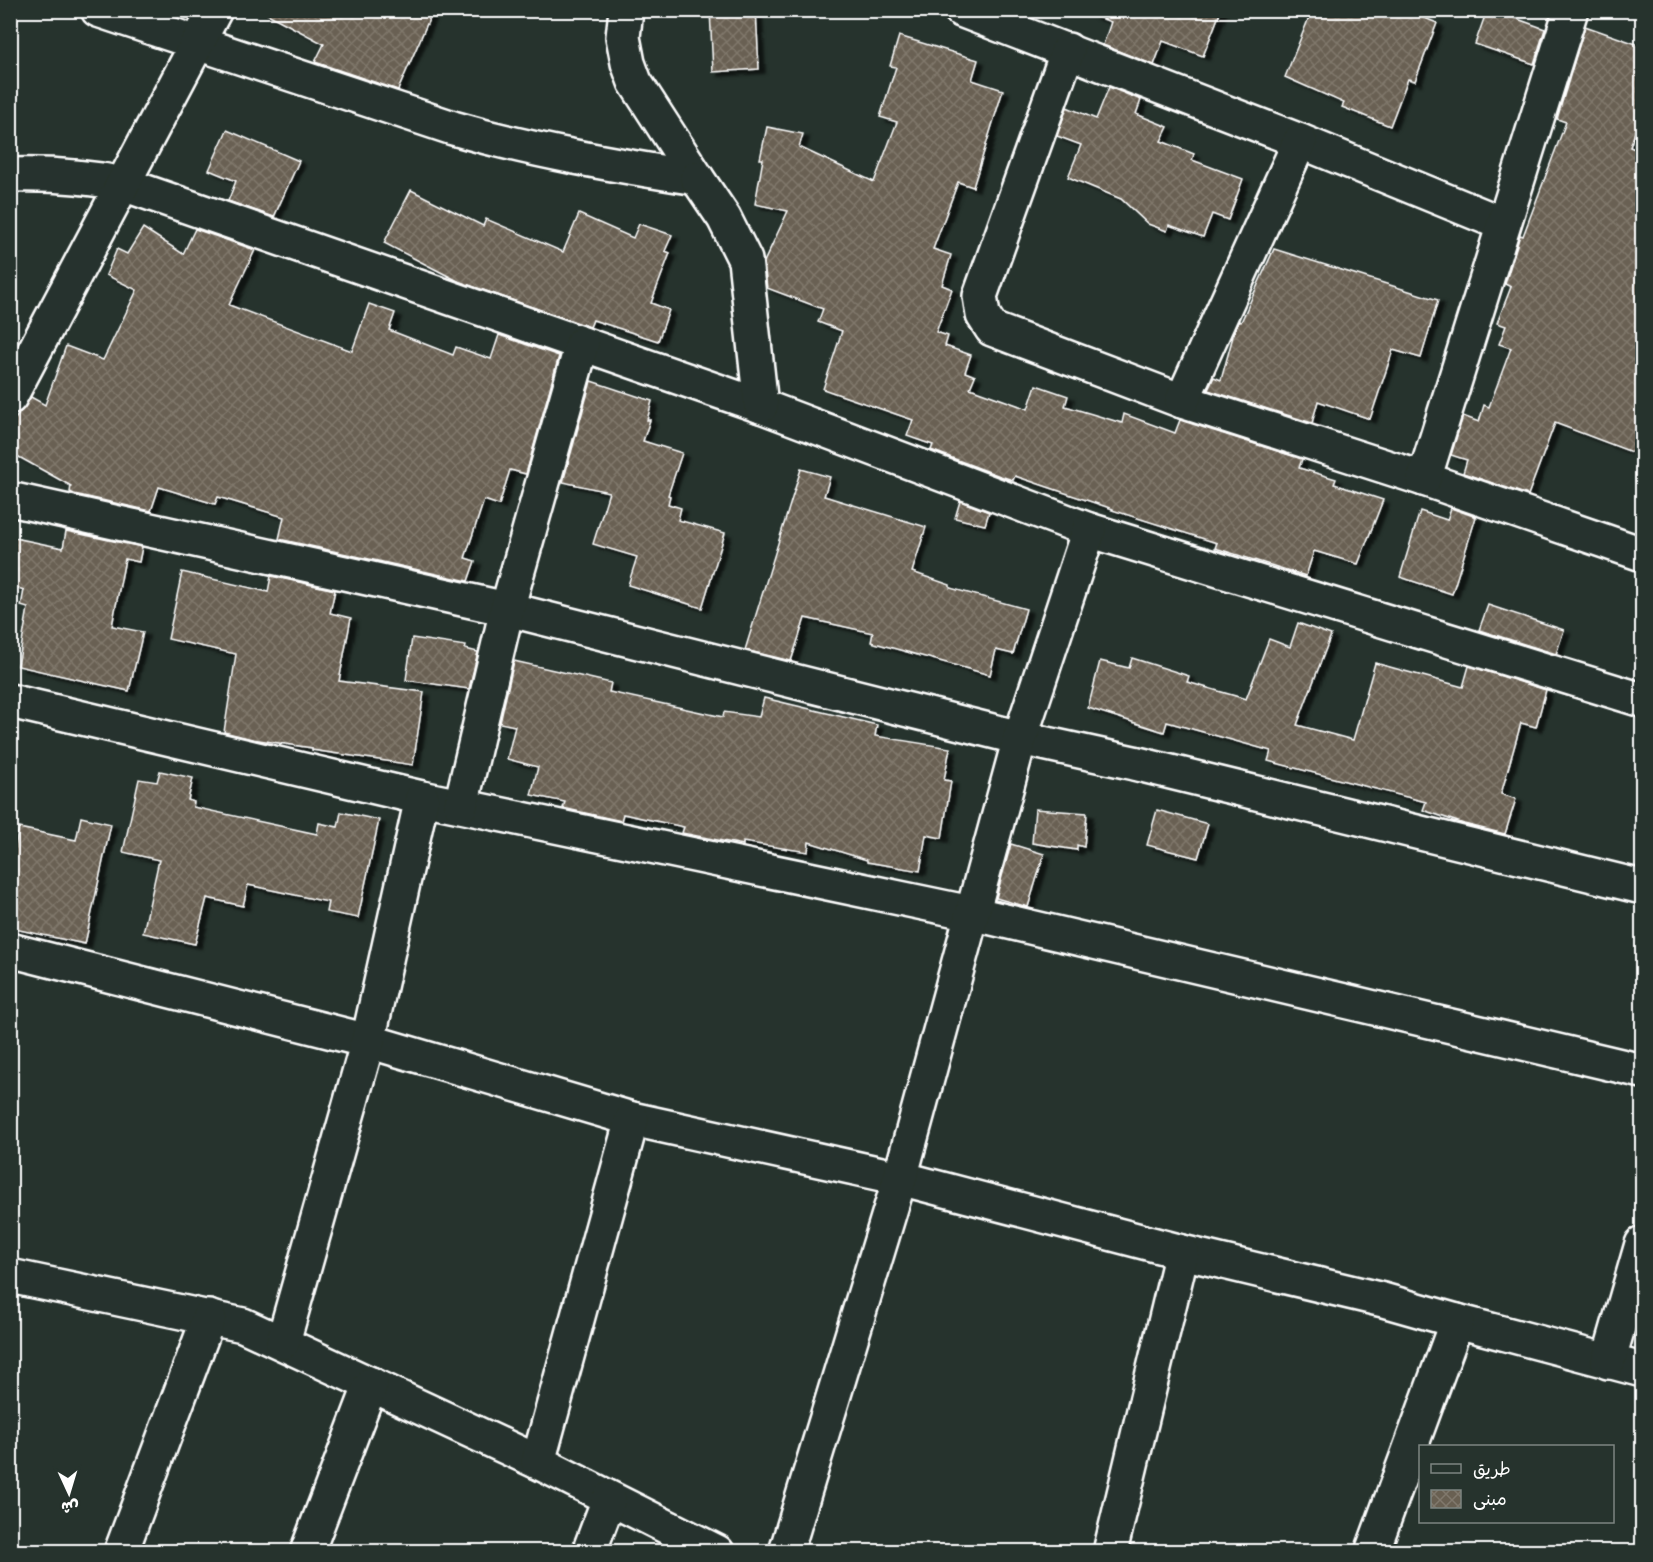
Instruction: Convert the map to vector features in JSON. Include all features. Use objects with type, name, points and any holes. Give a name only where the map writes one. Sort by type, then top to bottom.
[{"type":"street","points":[[98,10],[453,128],[508,144],[697,178]]},
{"type":"street","points":[[10,397],[215,10]]},
{"type":"street","points":[[626,10],[623,37],[628,63],[635,82],[724,218],[745,260],[761,406]]},
{"type":"street","points":[[961,10],[1300,141],[1503,224]]},
{"type":"street","points":[[1424,479],[1571,10]]},
{"type":"street","points":[[1068,50],[980,296],[983,315],[992,329],[1182,401],[1424,479],[1642,554]]},
{"type":"street","points":[[1182,401],[1300,141]]},
{"type":"street","points":[[10,175],[59,174],[123,184],[761,406],[1089,530],[1642,700]]},
{"type":"street","points":[[461,805],[507,609],[582,344]]},
{"type":"street","points":[[10,499],[507,609],[1020,738],[1134,763],[1642,887]]},
{"type":"street","points":[[786,1551],[900,1178],[1020,738],[1089,530]]},
{"type":"street","points":[[10,701],[422,798],[971,913],[1642,1071]]},
{"type":"street","points":[[283,1342],[368,1041],[422,798]]},
{"type":"street","points":[[10,950],[368,1041],[632,1119],[900,1178],[1182,1252],[1383,1300],[1642,1370]]},
{"type":"street","points":[[538,1462],[632,1119]]},
{"type":"street","points":[[1608,1362],[1642,1244]]},
{"type":"street","points":[[1110,1551],[1182,1252]]},
{"type":"street","points":[[10,1276],[243,1325],[538,1462],[717,1551]]},
{"type":"street","points":[[121,1551],[209,1317]]},
{"type":"street","points":[[1372,1551],[1457,1321]]},
{"type":"street","points":[[307,1551],[371,1383]]},
{"type":"street","points":[[589,1551],[609,1499]]},
{"type":"building","points":[[260,10],[433,10],[398,90],[315,62],[324,44]]},
{"type":"building","points":[[710,10],[756,10],[759,69],[713,72]]},
{"type":"building","points":[[1090,10],[1221,10],[1203,56],[1163,41],[1154,65],[1103,45],[1111,22],[1090,14]]},
{"type":"building","points":[[1312,10],[1405,10],[1437,23],[1415,81],[1408,79],[1390,126],[1342,107],[1344,103],[1285,77]]},
{"type":"building","points":[[1487,10],[1493,10],[1545,29],[1534,64],[1475,44]]},
{"type":"building","points":[[1585,26],[1642,46],[1642,111],[1630,147],[1642,152],[1642,456],[1555,423],[1528,495],[1463,473],[1467,460],[1451,455],[1463,416],[1479,422],[1484,405],[1489,407],[1511,348],[1499,344],[1506,326],[1497,323],[1511,287],[1505,284],[1520,235],[1523,236],[1566,122],[1557,119]]},
{"type":"building","points":[[899,36],[978,60],[972,80],[1003,90],[973,187],[958,182],[933,249],[951,255],[942,285],[952,289],[936,332],[948,336],[945,346],[971,355],[965,372],[975,376],[970,388],[1028,409],[1036,385],[1068,396],[1065,406],[1122,423],[1124,414],[1175,433],[1180,420],[1302,459],[1299,468],[1336,479],[1334,484],[1383,500],[1358,564],[1314,551],[1306,576],[1215,548],[1217,543],[1015,476],[1013,480],[1000,476],[931,450],[933,445],[907,436],[913,420],[823,389],[842,331],[818,322],[823,309],[767,288],[764,262],[788,211],[755,204],[763,159],[760,159],[767,127],[803,134],[799,147],[874,182],[897,122],[880,117],[896,67],[890,66]]},
{"type":"building","points":[[1109,87],[1141,100],[1136,114],[1168,127],[1161,141],[1194,154],[1192,160],[1243,179],[1228,220],[1212,214],[1203,237],[1169,225],[1167,231],[1148,224],[1121,199],[1068,177],[1081,145],[1057,136],[1067,107],[1096,119]]},
{"type":"building","points":[[227,130],[299,161],[274,217],[228,201],[236,181],[209,170]]},
{"type":"building","points":[[411,190],[483,226],[486,219],[563,252],[579,214],[633,238],[639,224],[672,235],[665,251],[670,253],[651,303],[669,310],[658,341],[593,320],[590,327],[460,282],[384,243]]},
{"type":"building","points":[[143,228],[183,254],[195,229],[255,250],[229,305],[352,351],[369,304],[395,313],[389,330],[453,355],[456,347],[491,359],[499,335],[559,356],[526,474],[510,470],[499,505],[484,500],[465,558],[475,561],[468,581],[279,539],[284,517],[218,497],[215,504],[159,487],[151,511],[74,494],[70,492],[71,486],[10,452],[10,426],[31,397],[45,405],[66,346],[103,360],[137,290],[106,275],[117,249],[127,254]]},
{"type":"building","points":[[1274,249],[1438,300],[1421,358],[1393,350],[1370,419],[1318,401],[1312,423],[1208,390],[1214,377],[1221,380],[1235,329],[1239,321],[1241,322]]},
{"type":"building","points":[[591,381],[652,401],[647,420],[650,420],[643,441],[682,453],[668,495],[670,496],[668,504],[681,508],[678,520],[725,533],[702,608],[628,585],[637,557],[593,544],[609,492],[563,482]]},
{"type":"building","points":[[801,469],[830,477],[824,496],[926,527],[912,572],[950,585],[950,588],[1026,609],[1013,654],[996,650],[990,675],[871,642],[873,633],[805,618],[791,661],[745,650]]},
{"type":"building","points":[[960,501],[989,512],[985,525],[955,518]]},
{"type":"building","points":[[1451,508],[1476,517],[1452,594],[1400,577],[1420,511],[1447,520]]},
{"type":"building","points":[[66,531],[142,547],[139,562],[125,559],[112,626],[143,632],[129,691],[18,666],[28,608],[21,606],[24,590],[10,585],[10,537],[63,548]]},
{"type":"building","points":[[182,572],[268,592],[271,576],[335,590],[330,613],[351,618],[339,681],[424,692],[413,765],[312,750],[312,748],[252,739],[224,732],[236,654],[168,639]]},
{"type":"building","points":[[1488,605],[1564,630],[1556,654],[1479,630]]},
{"type":"building","points":[[1298,623],[1331,635],[1297,725],[1353,740],[1375,663],[1463,687],[1469,666],[1546,690],[1536,727],[1521,723],[1501,794],[1516,799],[1505,834],[1464,824],[1423,810],[1426,802],[1268,761],[1271,751],[1167,722],[1164,732],[1088,708],[1100,661],[1129,668],[1132,658],[1189,676],[1187,682],[1246,699],[1269,639],[1290,647]]},
{"type":"building","points":[[412,638],[466,646],[465,649],[478,652],[469,689],[406,680]]},
{"type":"building","points":[[514,661],[611,683],[609,692],[723,717],[724,712],[759,717],[764,698],[877,725],[875,736],[950,748],[944,780],[951,781],[942,838],[926,835],[920,871],[867,862],[867,860],[809,842],[808,852],[743,842],[743,845],[682,833],[684,827],[623,814],[621,821],[563,808],[565,802],[531,795],[538,767],[507,759],[515,726],[500,723]]},
{"type":"building","points":[[160,771],[193,778],[188,800],[194,802],[193,807],[317,834],[319,823],[338,827],[341,812],[379,820],[358,918],[326,912],[328,902],[248,885],[243,906],[207,898],[195,944],[143,933],[159,860],[123,852],[139,779],[157,782]]},
{"type":"building","points":[[1035,809],[1087,813],[1084,847],[1077,845],[1077,850],[1032,843]]},
{"type":"building","points":[[1157,810],[1208,824],[1198,858],[1147,845]]},
{"type":"building","points":[[81,817],[111,824],[85,944],[10,928],[10,869],[19,828],[76,840]]},
{"type":"building","points":[[1011,844],[1044,854],[1028,907],[996,898]]}]
